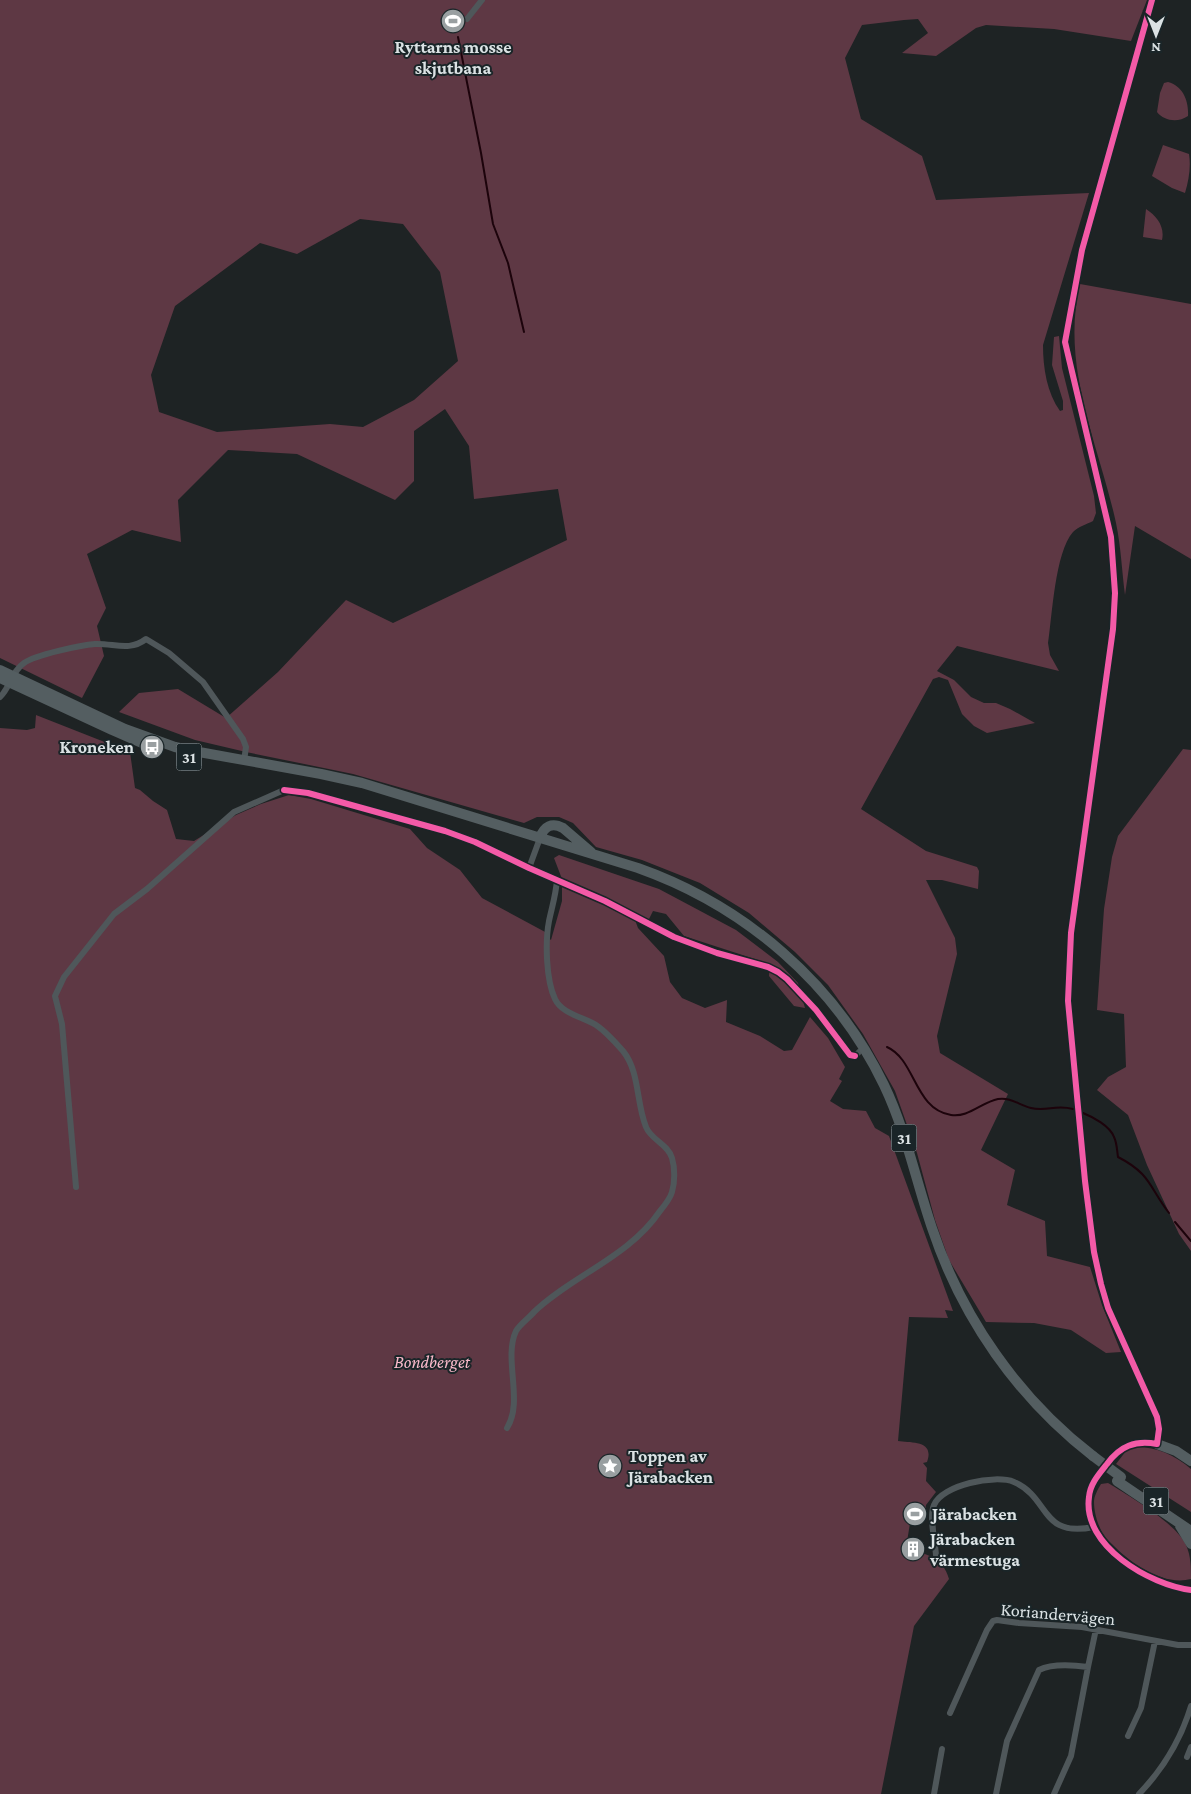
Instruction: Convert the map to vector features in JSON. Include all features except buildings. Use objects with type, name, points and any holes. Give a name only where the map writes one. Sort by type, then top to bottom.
[{"type":"highway","name":"31","points":[[0,670],[12,679],[130,738],[173,753],[321,780],[359,789],[593,854],[654,873],[695,892],[759,932],[802,970],[830,1002],[866,1051],[891,1102],[938,1245],[948,1272],[966,1307],[995,1354],[1020,1386],[1091,1458]]},
{"type":"highway","name":"31","points":[[0,678],[12,679],[148,738],[198,752],[347,779],[539,840],[653,879],[692,897],[731,919],[773,951],[807,983],[860,1052],[886,1104],[900,1142],[934,1251],[963,1313],[1011,1384],[1049,1425],[1191,1531]]},
{"type":"highway","points":[[539,840],[546,827],[558,825],[593,854]]},
{"type":"highway","points":[[1157,1444],[1176,1451],[1191,1461]]},
{"type":"highway","name":"31","points":[[1119,1479],[1191,1524]]},
{"type":"highway","points":[[1176,1521],[1191,1544]]},
{"type":"street","points":[[467,19],[482,0]]},
{"type":"street","points":[[1152,0],[1082,250],[1065,342],[1111,537],[1116,594],[1113,629],[1071,933],[1068,1001],[1085,1180],[1098,1268],[1108,1308],[1157,1417],[1159,1429],[1157,1444],[1138,1442],[1126,1446],[1114,1455],[1092,1486],[1088,1498],[1089,1512],[1094,1527],[1110,1548],[1132,1568],[1156,1580],[1191,1590]]},
{"type":"street","points":[[0,697],[17,669],[29,659],[92,644],[129,647],[137,645],[146,639],[169,652],[203,682],[243,739],[246,747],[244,760]]},
{"type":"street","points":[[76,1187],[62,1024],[55,996],[64,977],[114,914],[147,889],[234,812],[284,790],[308,793],[445,831],[475,842],[605,901],[674,937],[717,953],[768,967],[778,972],[816,1010],[833,1029],[850,1055],[855,1056],[860,1052]]},
{"type":"street","points":[[529,868],[539,840]]},
{"type":"street","points":[[507,1428],[512,1416],[512,1349],[517,1330],[547,1300],[629,1245],[642,1233],[667,1201],[672,1192],[674,1182],[674,1168],[670,1154],[646,1128],[635,1075],[624,1053],[597,1026],[561,1007],[554,996],[547,956],[549,922],[557,880]]},
{"type":"street","points":[[936,1555],[932,1516],[937,1500],[941,1495],[952,1489],[987,1479],[1006,1479],[1020,1485],[1050,1518],[1064,1528],[1076,1530],[1094,1527]]},
{"type":"street","name":"Koriandervägen","points":[[950,1713],[987,1630],[993,1621],[1096,1629],[1178,1645],[1191,1645]]},
{"type":"street","points":[[1054,1794],[1071,1756],[1096,1629]]},
{"type":"street","points":[[1128,1736],[1141,1708],[1155,1641]]},
{"type":"street","points":[[996,1794],[1007,1741],[1039,1670],[1047,1666],[1078,1665],[1088,1667]]},
{"type":"street","points":[[1139,1794],[1166,1760],[1182,1732],[1191,1706]]},
{"type":"street","points":[[1187,1757],[1191,1747]]},
{"type":"street","points":[[934,1794],[942,1749]]},
{"type":"green space","points":[[0,0],[1147,0],[1131,41],[1054,29],[986,25],[976,28],[936,56],[902,53],[928,33],[918,19],[862,25],[845,58],[861,119],[922,156],[936,200],[1089,193],[1043,345],[1047,380],[1052,396],[1060,411],[1063,410],[1063,401],[1052,365],[1054,337],[1059,336],[1062,368],[1094,496],[1096,513],[1093,521],[1073,532],[1067,541],[1058,569],[1048,643],[1050,655],[1059,671],[957,646],[937,671],[954,680],[971,697],[984,703],[996,703],[1035,723],[987,733],[974,726],[962,714],[948,680],[939,677],[933,679],[861,809],[926,851],[977,867],[979,871],[978,889],[942,880],[926,880],[955,938],[957,954],[937,1036],[940,1053],[1008,1094],[981,1150],[1015,1170],[1007,1205],[1045,1221],[1047,1256],[1090,1267],[1102,1305],[1121,1352],[1106,1353],[1071,1330],[1034,1323],[986,1322],[949,1260],[935,1220],[917,1153],[895,1091],[863,1034],[828,985],[795,952],[749,913],[700,883],[642,860],[596,847],[573,823],[559,817],[537,817],[524,823],[353,774],[195,740],[119,712],[139,693],[178,689],[226,718],[278,672],[346,600],[393,623],[567,540],[558,489],[474,499],[469,446],[445,409],[414,431],[414,481],[395,500],[297,454],[228,450],[178,500],[181,542],[132,530],[87,554],[106,608],[97,626],[104,656],[82,698],[0,658]],"holes":[[[360,219],[403,224],[440,272],[458,361],[414,400],[363,427],[330,424],[217,432],[159,412],[151,375],[175,306],[260,243],[297,254]]]},
{"type":"green space","points":[[1168,82],[1178,87],[1186,100],[1188,116],[1180,120],[1167,119],[1157,112],[1160,93],[1164,83]]},
{"type":"green space","points":[[1163,145],[1189,154],[1188,183],[1185,193],[1172,188],[1152,176]]},
{"type":"green space","points":[[1146,209],[1159,222],[1163,235],[1162,240],[1143,237]]},
{"type":"green space","points":[[1080,284],[1191,304],[1191,559],[1135,526],[1125,595],[1116,523],[1084,405],[1078,375],[1075,315]]},
{"type":"green space","name":"Bondberget","points":[[36,715],[130,752],[135,788],[167,810],[176,839],[194,841],[236,815],[289,795],[311,799],[410,829],[427,848],[460,870],[482,898],[547,933],[546,936],[551,940],[562,901],[562,879],[554,858],[559,855],[659,889],[736,930],[778,962],[798,983],[805,1008],[794,1006],[769,976],[770,964],[684,936],[666,914],[653,911],[649,919],[635,920],[638,928],[664,956],[670,982],[682,998],[705,1008],[727,1000],[726,1022],[760,1036],[784,1051],[792,1050],[810,1017],[828,1038],[845,1067],[839,1079],[842,1081],[830,1101],[843,1109],[866,1111],[875,1128],[889,1136],[953,1311],[945,1310],[948,1318],[909,1317],[898,1441],[920,1444],[928,1450],[927,1462],[923,1463],[927,1468],[926,1481],[936,1492],[926,1505],[924,1518],[920,1514],[915,1513],[911,1517],[906,1548],[938,1561],[943,1566],[949,1579],[914,1626],[881,1794],[0,1794],[0,728],[27,730],[35,728]]},
{"type":"green space","points":[[1183,749],[1191,750],[1191,1251],[1179,1234],[1147,1165],[1128,1115],[1097,1090],[1108,1077],[1126,1067],[1124,1014],[1097,1010],[1104,909],[1112,857],[1118,836]]},
{"type":"green space","points":[[1136,1447],[1151,1448],[1165,1453],[1191,1469],[1191,1512],[1116,1464],[1126,1451]]},
{"type":"green space","points":[[1108,1483],[1162,1519],[1181,1537],[1189,1553],[1191,1579],[1181,1580],[1160,1577],[1131,1561],[1106,1538],[1098,1524],[1094,1502],[1095,1495],[1101,1484]]},
{"type":"waterway","points":[[458,37],[493,224],[508,263],[524,332]]},
{"type":"waterway","points":[[887,1047],[897,1053],[929,1104],[939,1111],[951,1115],[963,1114],[998,1099],[1011,1100],[1037,1109],[1061,1107],[1073,1109]]},
{"type":"waterway","points":[[1083,1113],[1096,1119],[1109,1129],[1115,1139],[1118,1157],[1129,1163],[1143,1175],[1169,1213]]},
{"type":"waterway","points":[[1175,1222],[1191,1241]]},
{"type":"cycle path","points":[[1152,0],[1082,250],[1065,342],[1111,537],[1115,593],[1113,629],[1071,933],[1068,1001],[1085,1181],[1094,1252],[1108,1308],[1157,1417],[1159,1429],[1157,1444],[1135,1444],[1123,1449],[1112,1458],[1098,1475],[1093,1483],[1089,1497],[1090,1515],[1096,1531],[1107,1547],[1122,1560],[1157,1580],[1175,1587],[1191,1590]]},
{"type":"cycle path","points":[[284,790],[308,793],[445,831],[475,842],[605,901],[674,937],[717,953],[768,967],[787,979],[816,1010],[850,1055],[855,1056]]},
{"type":"place","name":"Ryttarns mosse skjutbana","points":[[453,21]]},
{"type":"place","name":"Kroneken","points":[[152,747]]},
{"type":"place","name":"Toppen av Järabacken","points":[[610,1466]]},
{"type":"place","name":"Järabacken","points":[[915,1514]]},
{"type":"place","name":"Järabacken värmestuga","points":[[913,1549]]}]
